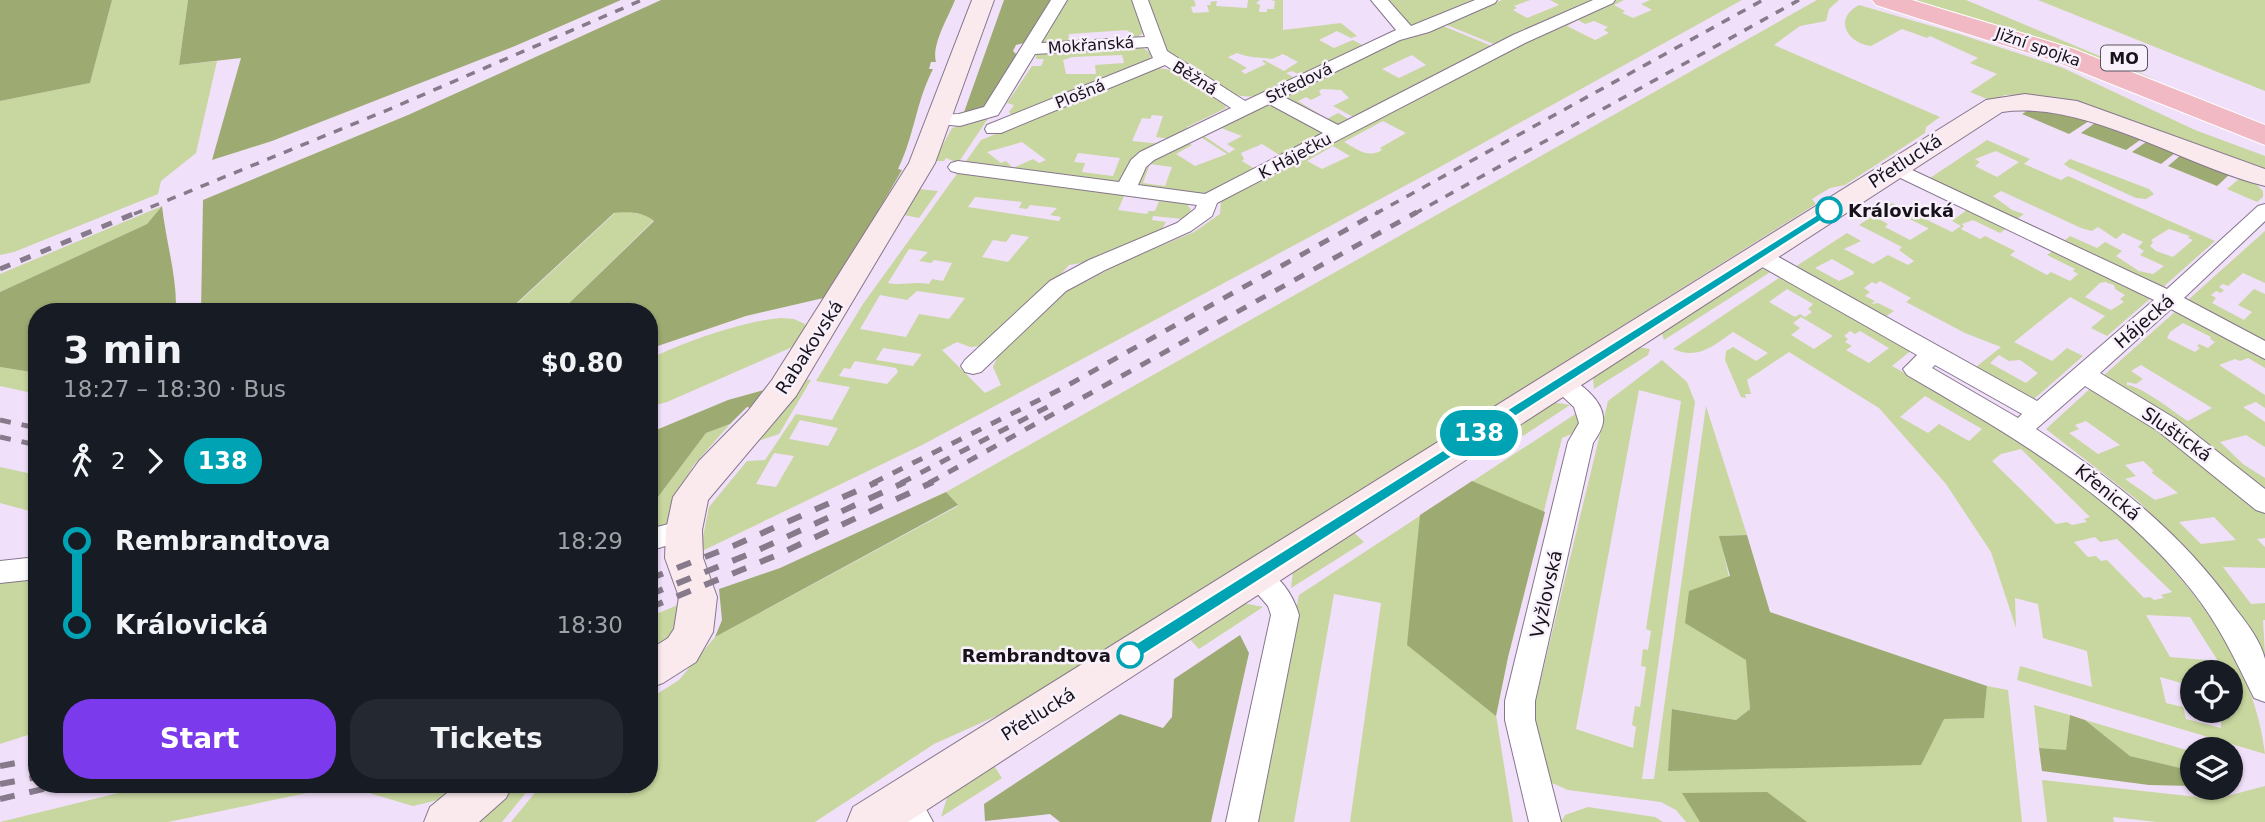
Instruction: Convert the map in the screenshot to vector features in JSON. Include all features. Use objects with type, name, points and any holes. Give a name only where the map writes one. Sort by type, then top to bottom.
[{"type":"highway","name":"Jižní spojka","points":[[1893,2],[2030,43],[2265,136]]},
{"type":"highway","name":"Jižní spojka","points":[[2016,14],[2265,115]]},
{"type":"street","name":"Rabakovská","points":[[658,665],[682,650],[693,632],[698,597],[684,558],[684,530],[688,506],[694,493],[710,470],[760,419],[784,388],[922,163],[983,0]]},
{"type":"street","name":"Mokřanská","points":[[938,119],[960,120],[991,111],[1059,0]]},
{"type":"street","name":"Běžná","points":[[1140,0],[1153,42],[1165,60],[1245,109]]},
{"type":"street","points":[[1379,0],[1407,32]]},
{"type":"street","name":"Středová","points":[[1126,188],[1138,164],[1147,156],[1394,36],[1489,0]]},
{"type":"street","name":"K Háječku","points":[[1208,200],[1519,39],[1607,0]]},
{"type":"street","name":"Mokřanská","points":[[1029,49],[1153,42]]},
{"type":"street","name":"Plošná","points":[[994,129],[1165,60]]},
{"type":"street","points":[[1271,97],[1338,133]]},
{"type":"street","name":"Přetlucká","points":[[869,822],[911,811],[1256,576],[1995,105],[2025,101],[2053,103],[2098,115],[2265,178]]},
{"type":"street","points":[[958,167],[1208,200],[1205,212],[1184,228],[1097,264],[1058,286],[973,366]]},
{"type":"street","points":[[1895,168],[2169,299],[2265,351]]},
{"type":"street","name":"Hájecká","points":[[2030,421],[2265,210]]},
{"type":"street","name":"Křenická","points":[[1758,255],[1934,354],[1915,369],[2030,421],[2112,492],[2174,551],[2227,618],[2265,689]]},
{"type":"street","name":"Sluštická","points":[[2083,374],[2167,425],[2265,503]]},
{"type":"street","name":"Vyžlovská","points":[[1545,822],[1520,720],[1520,701],[1581,442],[1591,430],[1593,421],[1586,401],[1559,382]]},
{"type":"street","points":[[658,537],[684,530]]},
{"type":"street","points":[[0,572],[28,569]]},
{"type":"street","points":[[1242,822],[1285,615],[1281,601],[1256,576]]},
{"type":"street","points":[[446,822],[480,793]]},
{"type":"green space","points":[[0,0],[112,0],[90,83],[0,101]]},
{"type":"green space","points":[[112,0],[188,0],[179,65],[217,61],[196,153],[161,181],[158,194],[14,252],[0,255],[0,101],[90,83]]},
{"type":"green space","points":[[188,0],[621,0],[515,46],[272,141],[212,160],[241,58],[179,65]]},
{"type":"green space","points":[[661,0],[955,0],[938,39],[936,62],[931,62],[929,69],[933,69],[898,169],[902,170],[828,297],[746,316],[658,346],[658,303],[569,303],[654,221],[641,214],[624,212],[614,213],[517,303],[201,303],[203,200],[408,115]]},
{"type":"green space","points":[[1004,0],[1053,0],[1028,42],[1016,45],[1013,51],[1019,57],[986,107],[963,115]]},
{"type":"green space","points":[[1064,0],[1136,0],[1143,33],[1136,38],[1127,30],[1069,34],[1068,43],[1044,43],[1042,40]]},
{"type":"green space","points":[[1147,0],[1194,0],[1196,6],[1191,7],[1193,13],[1209,12],[1207,5],[1217,1],[1216,6],[1247,8],[1248,0],[1260,0],[1256,3],[1260,5],[1259,12],[1267,12],[1267,9],[1274,9],[1275,1],[1270,0],[1283,0],[1283,30],[1341,23],[1357,36],[1351,38],[1337,31],[1319,40],[1334,48],[1353,40],[1364,46],[1302,76],[1292,71],[1286,73],[1296,79],[1255,96],[1224,90],[1178,57],[1173,58],[1164,52]],"holes":[[[1237,53],[1272,59],[1283,54],[1298,62],[1284,71],[1264,60],[1262,61],[1266,64],[1245,74],[1241,71],[1247,68],[1228,57]]]},
{"type":"green space","points":[[1386,0],[1476,0],[1453,13],[1446,11],[1409,26]]},
{"type":"green space","points":[[1502,0],[1530,0],[1514,6],[1517,8],[1513,10],[1527,18],[1559,5],[1550,0],[1598,0],[1496,45],[1442,23]]},
{"type":"green space","points":[[1617,0],[1624,0],[1614,5],[1633,18],[1652,10],[1641,4],[1650,0],[1742,0],[1438,168],[924,444],[700,552],[709,507],[747,461],[765,460],[796,414],[832,420],[850,387],[816,381],[863,304],[959,171],[1186,202],[1191,210],[1183,219],[1153,216],[1152,220],[1166,222],[1159,234],[1094,261],[1069,265],[1047,290],[981,346],[970,347],[957,342],[942,350],[985,393],[1001,385],[993,367],[999,353],[1058,296],[1127,260],[1194,232],[1220,214],[1221,201],[1499,53]],"holes":[[[1578,20],[1585,24],[1594,21],[1608,27],[1604,30],[1609,33],[1595,40],[1567,26]],[[1383,121],[1406,133],[1380,148],[1382,150],[1377,153],[1363,152],[1344,142]],[[1333,146],[1350,156],[1322,169],[1307,161]],[[1124,196],[1159,201],[1155,211],[1149,211],[1147,214],[1118,210]],[[975,197],[1022,202],[1019,208],[1027,209],[1030,205],[1057,208],[1050,215],[1061,217],[1059,221],[968,207]],[[1012,234],[1029,237],[1008,262],[982,257],[993,240],[1006,242]],[[909,249],[928,252],[919,261],[952,263],[943,281],[932,279],[929,284],[888,283]],[[917,291],[965,298],[949,319],[919,314],[906,337],[860,329],[880,295],[907,300]],[[883,348],[921,355],[913,366],[876,360]],[[855,361],[896,368],[898,372],[887,384],[839,376],[844,368],[850,369]],[[800,420],[838,428],[828,446],[789,439]],[[774,453],[794,456],[776,487],[756,484]]]},
{"type":"green space","points":[[1817,0],[1839,0],[1829,9],[1826,21],[1800,26],[1774,45],[1940,117],[1926,127],[1925,133],[1845,185],[1830,188],[1812,199],[1816,204],[1012,709],[934,744],[815,822],[511,822],[535,793],[658,793],[658,693],[679,680],[715,637],[958,506],[946,492]]},
{"type":"green space","points":[[1917,0],[1966,0],[2157,80],[2077,50],[1918,3]]},
{"type":"green space","points":[[2038,0],[2265,0],[2265,91]]},
{"type":"green space","points":[[1859,5],[2063,68],[2195,130],[2265,156],[2265,173],[2029,95],[2005,95],[1992,101],[1970,92],[1997,74],[1970,63],[1978,58],[1930,36],[1927,38],[1902,29],[1871,46],[1855,40],[1846,30],[1845,23],[1851,11]]},
{"type":"green space","points":[[1443,26],[1494,47],[1357,119],[1333,106],[1349,98],[1341,90],[1322,89],[1319,91],[1321,95],[1311,100],[1306,97],[1298,101],[1327,119],[1338,113],[1352,121],[1338,129],[1279,96],[1394,40],[1425,34]],"holes":[[[1412,55],[1426,65],[1399,78],[1382,69]]]},
{"type":"green space","points":[[1142,47],[1150,53],[1151,59],[1013,117],[1009,112],[1014,105],[1007,103],[1032,66],[1041,66],[1044,59],[1036,59],[1036,54]],"holes":[[[1122,55],[1124,63],[1095,65],[1096,74],[1066,74],[1063,60],[1072,57]]]},
{"type":"green space","points":[[1158,68],[1171,70],[1226,108],[1187,127],[1190,130],[1172,139],[1156,137],[1163,116],[1142,118],[1132,141],[1161,144],[1122,181],[1116,183],[964,164],[981,140]],"holes":[[[1022,142],[1046,160],[1039,163],[1033,159],[1013,168],[1006,161],[1001,163],[987,152]],[[1078,153],[1120,158],[1113,176],[1082,172],[1085,163],[1074,162]]]},
{"type":"green space","points":[[1270,101],[1329,133],[1216,193],[1199,194],[1143,186],[1137,181],[1145,163],[1187,142],[1192,145],[1176,154],[1195,166],[1227,154],[1199,136]],"holes":[[[1221,128],[1242,136],[1227,144],[1235,149],[1229,153],[1204,136]],[[1262,144],[1281,156],[1255,169],[1242,161],[1244,159],[1241,153]],[[1150,164],[1172,167],[1165,186],[1143,183]]]},
{"type":"green space","points":[[2029,110],[2060,113],[2089,121],[2069,134],[2022,114]]},
{"type":"green space","points":[[989,117],[958,163],[946,158],[944,161],[934,161],[952,128]]},
{"type":"green space","points":[[2095,123],[2140,140],[2126,150],[2081,133]]},
{"type":"green space","points":[[1987,140],[2030,159],[2024,164],[2061,180],[2068,176],[2215,241],[2162,288],[2064,241],[2070,236],[2097,248],[2105,242],[2122,251],[2116,256],[2139,271],[2153,274],[2164,266],[2140,255],[2144,251],[2138,247],[2143,242],[2123,233],[2116,239],[2098,227],[2092,231],[2081,228],[2001,191],[1993,196],[2012,210],[2024,214],[2017,219],[1930,178]],"holes":[[[1996,151],[2019,162],[1997,177],[1975,166],[1980,162],[1975,159]],[[2169,229],[2190,236],[2188,238],[2193,240],[2173,257],[2150,246],[2153,242],[2151,240]]]},
{"type":"green space","points":[[2146,142],[2175,153],[2161,164],[2132,152]]},
{"type":"green space","points":[[2181,155],[2230,174],[2217,186],[2168,166]]},
{"type":"green space","points":[[2070,159],[2149,189],[2154,194],[2146,199],[2136,198],[2068,167],[2064,164]]},
{"type":"green space","points":[[2240,178],[2257,185],[2263,191],[2263,197],[2257,202],[2227,189]]},
{"type":"green space","points":[[919,189],[938,191],[919,218],[904,215]]},
{"type":"green space","points":[[1892,203],[1952,232],[1961,226],[1952,221],[1968,209],[2007,228],[2000,233],[1973,220],[1962,224],[1964,226],[1961,229],[1980,239],[1985,236],[2015,251],[2010,255],[2047,275],[2051,272],[2070,281],[2078,274],[2073,271],[2075,269],[2047,255],[2054,250],[2152,297],[2107,336],[2091,328],[2105,316],[2070,297],[2014,342],[2052,361],[2067,348],[2083,356],[2034,399],[1976,367],[2001,347],[1965,333],[1906,302],[1911,298],[1880,281],[1876,284],[1872,282],[1864,288],[1870,292],[1865,296],[1875,301],[1871,304],[1878,303],[1894,311],[1885,317],[1795,267],[1847,233],[1861,241],[1844,249],[1873,264],[1888,255],[1908,265],[1914,261],[1899,250],[1902,247],[1859,225]],"holes":[[[1899,214],[1928,229],[1910,240],[1885,227],[1888,224],[1879,219],[1885,215],[1893,218]],[[1832,259],[1854,274],[1839,281],[1815,268]],[[2100,283],[2114,285],[2115,289],[2125,295],[2120,299],[2124,302],[2111,310],[2085,297]],[[1999,355],[2009,361],[2020,360],[2038,373],[2026,383],[1990,363]]]},
{"type":"green space","points":[[162,206],[147,224],[0,292],[0,274]]},
{"type":"green space","points":[[162,206],[176,303],[28,303],[28,372],[0,367],[0,292],[147,224]]},
{"type":"green space","points":[[623,211],[650,216],[654,220],[569,303],[518,303],[615,213]]},
{"type":"green space","points":[[2265,231],[2265,283],[2243,273],[2228,286],[2223,284],[2219,287],[2224,290],[2221,293],[2216,291],[2211,295],[2216,298],[2212,303],[2244,320],[2252,312],[2238,305],[2254,289],[2265,294],[2265,342],[2188,300]]},
{"type":"green space","points":[[1752,271],[1772,271],[1664,340],[1661,331]]},
{"type":"green space","points":[[1782,276],[1913,349],[1892,366],[2016,437],[2088,484],[2174,570],[2216,626],[2236,660],[2217,660],[2190,617],[2146,615],[2170,657],[2206,660],[2180,660],[2180,683],[2160,677],[2166,703],[2180,706],[2180,723],[2202,723],[2221,728],[2221,723],[2243,723],[2243,676],[2259,720],[2265,754],[2243,747],[2243,737],[2208,737],[2017,680],[2020,666],[2092,687],[2087,651],[2043,638],[2038,604],[2015,598],[2016,628],[1991,552],[1946,484],[1879,408],[1789,352],[1747,380],[1751,394],[1745,394],[1746,398],[1741,397],[1725,360],[1726,351],[1733,347],[1756,361],[1768,353],[1733,332],[1705,350],[1682,352],[1673,349]],"holes":[[[1787,289],[1813,304],[1808,309],[1812,312],[1805,317],[1800,314],[1795,317],[1769,302]],[[1801,317],[1833,336],[1814,349],[1791,335],[1800,328],[1793,323]],[[1850,331],[1855,334],[1860,331],[1889,348],[1869,363],[1846,350],[1852,346],[1845,342],[1848,339],[1844,336]],[[1925,396],[1982,429],[1969,441],[1939,424],[1928,433],[1900,417]],[[2021,449],[2090,517],[2084,519],[2087,522],[2056,524],[1992,461],[2001,454]],[[2095,537],[2100,542],[2117,539],[2172,592],[2161,595],[2164,598],[2144,598],[2107,560],[2101,561],[2096,556],[2088,557],[2074,542]]]},
{"type":"green space","points":[[2177,310],[2265,359],[2265,368],[2248,358],[2219,365],[2265,395],[2265,408],[2256,402],[2243,407],[2265,422],[2265,447],[2246,435],[2220,442],[2243,464],[2265,478],[2265,495],[2102,377]],"holes":[[[2183,323],[2211,337],[2215,342],[2208,348],[2199,344],[2197,346],[2200,348],[2195,352],[2167,338],[2170,332]],[[2141,365],[2212,408],[2188,421],[2149,395],[2127,385],[2127,382],[2136,384],[2143,379],[2131,371]]]},
{"type":"green space","points":[[794,319],[805,324],[806,332],[797,345],[658,404],[658,355],[714,333],[766,320]]},
{"type":"green space","points":[[1637,347],[1650,349],[1648,355],[1594,389],[1593,377]]},
{"type":"green space","points":[[1662,360],[1687,382],[1695,402],[1642,779],[1654,779],[1706,406],[1747,535],[1720,536],[1747,660],[1750,709],[1736,720],[1673,709],[1668,771],[1944,719],[1984,718],[1987,686],[2008,690],[2022,822],[1686,822],[1676,810],[1661,802],[1568,790],[1552,783],[1544,773],[1531,720],[1608,401]],"holes":[[[1639,390],[1681,401],[1646,629],[1651,631],[1648,650],[1643,649],[1641,666],[1646,667],[1640,707],[1635,706],[1632,725],[1636,727],[1633,748],[1576,729]]]},
{"type":"green space","points":[[0,367],[28,372],[28,392],[0,386]]},
{"type":"green space","points":[[805,379],[811,380],[779,434],[758,441],[781,414]]},
{"type":"green space","points":[[2092,387],[2178,442],[2265,514],[2265,538],[2257,539],[2265,547],[2265,568],[2223,567],[2251,604],[2265,603],[2265,655],[2233,605],[2181,543],[2136,499],[2046,429]],"holes":[[[2086,421],[2120,445],[2098,454],[2069,433],[2079,429],[2075,425]],[[2143,461],[2154,471],[2151,472],[2178,493],[2155,500],[2125,479],[2136,476],[2125,465]],[[2214,517],[2236,540],[2201,544],[2179,522]]]},
{"type":"green space","points":[[764,390],[751,408],[747,407],[730,424],[706,433],[658,497],[658,429],[728,400]]},
{"type":"green space","points":[[1552,402],[1570,405],[1523,436],[1510,426]]},
{"type":"green space","points":[[1580,411],[1581,430],[1562,438],[1496,715],[1513,822],[1350,822],[1381,603],[1334,594],[1294,822],[1254,822],[1299,595]]},
{"type":"green space","points":[[730,424],[693,466],[677,494],[667,524],[658,529],[658,497],[706,433]]},
{"type":"green space","points":[[0,467],[28,473],[28,511],[0,503]]},
{"type":"green space","points":[[1472,481],[1545,512],[1508,657],[1496,716],[1407,645],[1420,515]]},
{"type":"green space","points":[[946,492],[958,505],[715,637],[722,620],[719,589],[780,568]]},
{"type":"green space","points":[[1351,530],[1364,542],[1291,588],[1293,571]]},
{"type":"green space","points":[[1747,535],[1770,612],[1987,686],[1984,718],[1944,719],[1921,765],[1668,771],[1672,709],[1736,720],[1750,709],[1746,660],[1685,623],[1689,591],[1730,576],[1719,536]]},
{"type":"green space","points":[[28,577],[28,735],[0,744],[0,580]]},
{"type":"green space","points":[[685,602],[680,628],[658,647],[658,613]]},
{"type":"green space","points":[[1243,603],[1263,607],[1199,649],[1187,636]]},
{"type":"green space","points":[[1240,635],[1249,653],[1211,822],[1060,822],[1050,814],[985,821],[984,804],[1120,714],[1163,728],[1172,717],[1174,679]]},
{"type":"green space","points":[[2034,705],[2070,715],[2066,751],[2039,748]]},
{"type":"green space","points":[[2070,715],[2085,720],[2130,756],[2180,768],[2180,786],[2149,785],[2042,771],[2039,748],[2066,750]]},
{"type":"green space","points":[[2085,720],[2180,748],[2180,768],[2130,756]]},
{"type":"green space","points":[[991,761],[1002,778],[941,817],[948,795]]},
{"type":"green space","points":[[2042,780],[2180,795],[2180,800],[2243,800],[2243,792],[2265,786],[2265,822],[2157,822],[2113,817],[2114,822],[2047,822]]},
{"type":"green space","points":[[1767,792],[1807,822],[1700,822],[1682,793]]},
{"type":"green space","points":[[118,793],[307,793],[168,822],[0,822]]},
{"type":"green space","points":[[369,793],[449,793],[438,800],[413,806]]},
{"type":"green space","points":[[506,793],[526,793],[502,822],[474,822]]},
{"type":"green space","points":[[1588,807],[1655,817],[1663,822],[1561,822],[1565,815]]},
{"type":"railway","points":[[134,214],[390,109],[642,0]]},
{"type":"railway","points":[[1375,214],[1763,0]]},
{"type":"railway","points":[[1414,214],[1799,0]]},
{"type":"railway","points":[[0,269],[138,212]]},
{"type":"railway","points":[[873,483],[1061,389],[1378,212]]},
{"type":"railway","points":[[929,483],[1417,212]]},
{"type":"railway","points":[[901,483],[1057,402]]},
{"type":"railway","points":[[0,420],[28,426]]},
{"type":"railway","points":[[0,437],[28,443]]},
{"type":"railway","points":[[658,575],[733,546],[877,482]]},
{"type":"railway","points":[[658,591],[754,552],[905,482]]},
{"type":"railway","points":[[658,604],[775,556],[933,482]]},
{"type":"railway","points":[[0,766],[28,761]]},
{"type":"railway","points":[[0,784],[28,779]]},
{"type":"railway","points":[[0,799],[28,793]]},
{"type":"bus line","name":"138","points":[[1130,655],[1829,210]]},
{"type":"place","name":"Královická","points":[[1829,210]]},
{"type":"place","name":"Rembrandtova","points":[[1130,655]]}]
